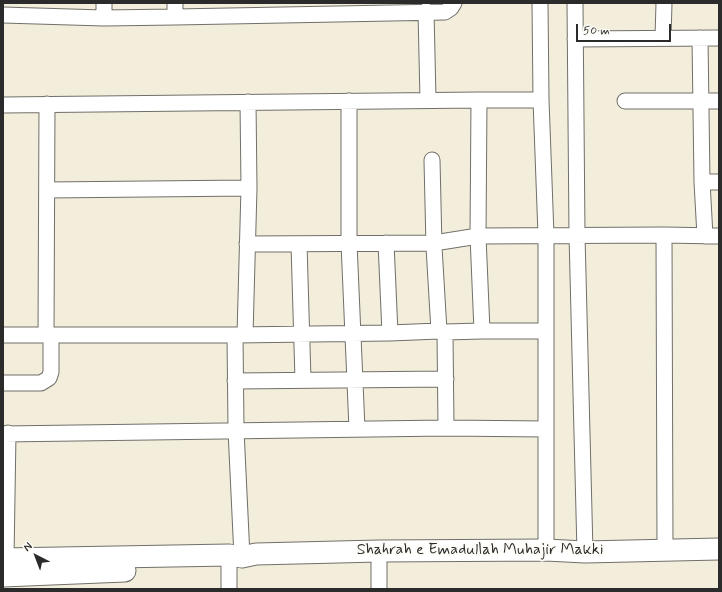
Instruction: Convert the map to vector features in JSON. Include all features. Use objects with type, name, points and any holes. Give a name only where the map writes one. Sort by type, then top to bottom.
[{"type":"street","points":[[11,11],[175,10],[445,12],[451,8],[454,3]]},
{"type":"street","points":[[540,3],[541,100],[546,235],[546,550]]},
{"type":"street","points":[[575,3],[577,235],[584,552]]},
{"type":"street","points":[[663,38],[664,3]]},
{"type":"street","points":[[426,11],[428,100]]},
{"type":"street","points":[[247,244],[349,242],[434,243],[478,236],[664,234],[712,236],[702,182],[700,38]]},
{"type":"street","points":[[575,39],[719,38]]},
{"type":"street","points":[[479,100],[478,236],[482,331]]},
{"type":"street","points":[[3,105],[541,100]]},
{"type":"street","points":[[349,101],[349,242],[357,429]]},
{"type":"street","points":[[625,101],[719,101]]},
{"type":"street","points":[[229,589],[233,560],[236,430],[235,381],[247,244],[249,188],[248,102]]},
{"type":"street","points":[[3,382],[41,383],[49,378],[51,372],[48,335],[47,104]]},
{"type":"street","points":[[432,160],[434,243],[446,379],[446,428]]},
{"type":"street","points":[[702,182],[719,182]]},
{"type":"street","points":[[47,190],[249,188]]},
{"type":"street","points":[[664,234],[665,550]]},
{"type":"street","points":[[386,243],[390,333]]},
{"type":"street","points":[[299,244],[303,334],[303,380]]},
{"type":"street","points":[[3,335],[240,335],[545,331]]},
{"type":"street","points":[[235,381],[446,379]]},
{"type":"street","points":[[4,565],[6,433],[446,428],[546,429]]},
{"type":"street","name":"Shahrah e Emadullah Muhajir Makki","points":[[4,565],[233,560],[256,554],[379,551],[546,550],[584,552],[719,549]]},
{"type":"street","points":[[379,551],[379,589]]}]
